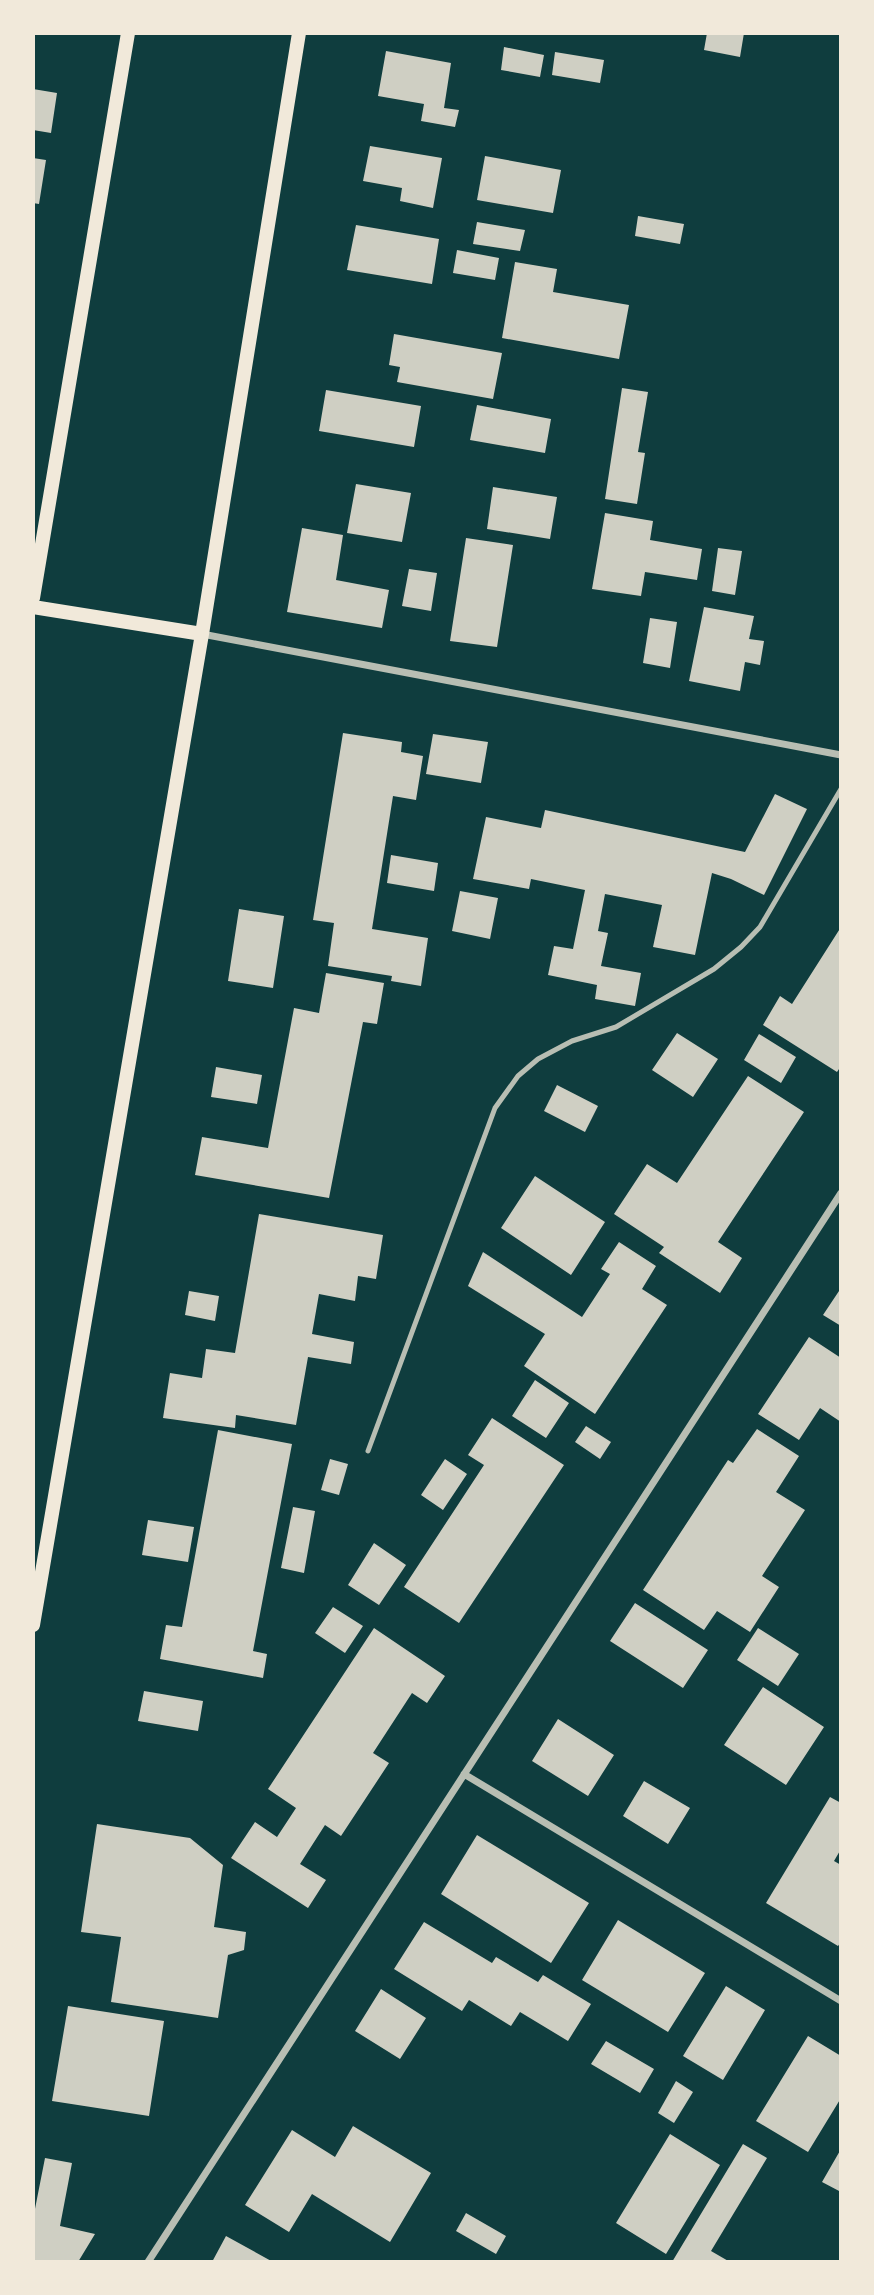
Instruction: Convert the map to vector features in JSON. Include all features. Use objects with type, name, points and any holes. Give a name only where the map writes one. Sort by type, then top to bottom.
[{"type":"main road","points":[[33,598],[128,33]]},
{"type":"main road","points":[[33,1625],[202,634],[299,33]]},
{"type":"main road","points":[[33,607],[202,634]]},
{"type":"street","points":[[202,634],[841,754]]},
{"type":"street","points":[[148,2262],[841,1193]]},
{"type":"street","points":[[464,1774],[841,2001]]},
{"type":"lane","points":[[368,1451],[495,1108],[506,1091],[518,1076],[555,1048],[615,1027],[714,969],[741,947],[760,927],[841,789]]},
{"type":"building","points":[[707,33],[744,33],[740,57],[704,50]]},
{"type":"building","points":[[504,47],[544,55],[540,77],[501,70]]},
{"type":"building","points":[[386,51],[451,63],[444,108],[459,110],[455,127],[421,121],[424,104],[378,96]]},
{"type":"building","points":[[555,52],[604,60],[600,83],[552,75]]},
{"type":"building","points":[[33,89],[57,93],[51,133],[33,130]]},
{"type":"building","points":[[370,146],[442,158],[433,208],[400,201],[402,188],[363,181]]},
{"type":"building","points":[[485,156],[561,170],[553,213],[477,200]]},
{"type":"building","points":[[33,158],[46,160],[39,204],[33,203]]},
{"type":"building","points":[[638,216],[684,224],[680,244],[635,236]]},
{"type":"building","points":[[477,222],[525,230],[520,251],[473,244]]},
{"type":"building","points":[[356,225],[439,239],[432,284],[347,270]]},
{"type":"building","points":[[457,250],[499,258],[495,280],[453,273]]},
{"type":"building","points":[[515,262],[557,269],[553,292],[629,305],[619,359],[502,338]]},
{"type":"building","points":[[394,334],[502,353],[493,399],[397,382],[400,367],[389,365]]},
{"type":"building","points":[[622,388],[648,392],[638,452],[645,453],[637,504],[605,499]]},
{"type":"building","points":[[326,390],[421,406],[414,447],[319,431]]},
{"type":"building","points":[[477,405],[551,419],[545,453],[470,440]]},
{"type":"building","points":[[356,484],[411,493],[402,542],[347,533]]},
{"type":"building","points":[[493,487],[557,497],[550,539],[487,529]]},
{"type":"building","points":[[605,513],[653,521],[650,540],[702,549],[697,580],[645,572],[641,596],[592,589]]},
{"type":"building","points":[[302,528],[343,535],[336,580],[389,590],[382,628],[287,612]]},
{"type":"building","points":[[466,538],[513,545],[497,647],[450,641]]},
{"type":"building","points":[[718,548],[742,551],[735,595],[712,591]]},
{"type":"building","points":[[409,569],[437,573],[431,611],[402,606]]},
{"type":"building","points":[[704,607],[754,616],[749,639],[764,641],[760,665],[745,662],[740,691],[689,681]]},
{"type":"building","points":[[650,618],[677,622],[670,668],[643,663]]},
{"type":"building","points":[[343,733],[402,742],[401,752],[423,756],[416,800],[393,796],[372,929],[428,938],[421,986],[391,981],[392,976],[328,966],[334,923],[313,920]]},
{"type":"building","points":[[433,734],[488,742],[481,783],[426,774]]},
{"type":"building","points":[[775,794],[807,809],[764,895],[712,873],[695,955],[653,947],[662,905],[605,894],[598,931],[608,933],[601,966],[641,973],[635,1006],[595,999],[597,985],[548,975],[554,946],[573,949],[585,890],[531,879],[529,889],[473,879],[486,817],[541,828],[545,810],[745,852]]},
{"type":"building","points":[[391,855],[438,863],[434,891],[387,883]]},
{"type":"building","points":[[460,891],[498,898],[490,939],[452,931]]},
{"type":"building","points":[[239,909],[284,916],[273,988],[228,981]]},
{"type":"building","points":[[841,927],[841,1066],[837,1072],[763,1025],[780,996],[792,1004]]},
{"type":"building","points":[[326,973],[384,983],[377,1024],[363,1022],[329,1198],[195,1175],[202,1137],[268,1148],[294,1008],[319,1013]]},
{"type":"building","points":[[677,1033],[718,1059],[693,1097],[652,1070]]},
{"type":"building","points":[[759,1034],[796,1057],[781,1083],[744,1060]]},
{"type":"building","points":[[216,1067],[262,1075],[257,1104],[211,1097]]},
{"type":"building","points":[[748,1076],[804,1112],[718,1242],[742,1258],[720,1293],[659,1253],[664,1247],[614,1214],[647,1164],[677,1183]]},
{"type":"building","points":[[557,1085],[598,1106],[585,1132],[544,1111]]},
{"type":"building","points":[[535,1176],[605,1222],[571,1275],[501,1228]]},
{"type":"building","points":[[259,1214],[383,1235],[376,1279],[358,1276],[355,1301],[319,1294],[312,1334],[354,1342],[351,1364],[308,1357],[296,1425],[236,1415],[235,1428],[163,1418],[170,1373],[202,1378],[206,1349],[235,1353]]},
{"type":"building","points":[[619,1242],[656,1266],[642,1289],[667,1305],[595,1414],[524,1366],[545,1334],[468,1286],[483,1252],[582,1317],[610,1274],[601,1269]]},
{"type":"building","points":[[841,1288],[841,1326],[823,1315]]},
{"type":"building","points":[[189,1291],[219,1296],[215,1321],[185,1315]]},
{"type":"building","points":[[809,1337],[841,1358],[841,1422],[820,1408],[799,1440],[758,1414]]},
{"type":"building","points":[[535,1380],[569,1403],[546,1438],[512,1416]]},
{"type":"building","points":[[492,1418],[564,1465],[459,1623],[404,1587],[484,1465],[468,1455]]},
{"type":"building","points":[[586,1426],[611,1442],[600,1459],[575,1442]]},
{"type":"building","points":[[757,1429],[799,1456],[776,1492],[805,1510],[762,1576],[779,1587],[750,1632],[717,1611],[704,1630],[643,1590],[728,1460],[733,1463]]},
{"type":"building","points":[[218,1430],[292,1444],[253,1651],[267,1654],[263,1678],[160,1659],[166,1625],[182,1627]]},
{"type":"building","points":[[330,1459],[348,1464],[339,1495],[321,1490]]},
{"type":"building","points":[[445,1459],[467,1474],[443,1510],[421,1495]]},
{"type":"building","points":[[293,1507],[315,1511],[304,1573],[281,1568]]},
{"type":"building","points":[[148,1520],[194,1527],[188,1562],[142,1555]]},
{"type":"building","points":[[374,1543],[406,1565],[379,1605],[348,1585]]},
{"type":"building","points":[[635,1603],[708,1650],[683,1688],[610,1641]]},
{"type":"building","points":[[333,1607],[363,1626],[345,1653],[315,1633]]},
{"type":"building","points":[[374,1628],[445,1676],[427,1703],[412,1693],[373,1753],[389,1763],[341,1836],[325,1825],[300,1864],[326,1880],[308,1908],[231,1858],[255,1822],[277,1837],[296,1808],[268,1789]]},
{"type":"building","points":[[758,1628],[799,1654],[778,1686],[737,1660]]},
{"type":"building","points":[[763,1687],[824,1727],[786,1785],[724,1745]]},
{"type":"building","points":[[144,1691],[203,1701],[198,1731],[138,1721]]},
{"type":"building","points":[[558,1719],[614,1755],[588,1796],[532,1761]]},
{"type":"building","points":[[644,1781],[690,1808],[668,1844],[623,1816]]},
{"type":"building","points":[[830,1797],[841,1803],[841,1849],[834,1861],[841,1865],[841,1942],[838,1946],[766,1903]]},
{"type":"building","points":[[97,1824],[190,1838],[223,1865],[214,1927],[246,1932],[244,1950],[228,1955],[218,2018],[111,2002],[121,1937],[81,1932]]},
{"type":"building","points":[[477,1835],[589,1903],[551,1963],[441,1894]]},
{"type":"building","points":[[618,1920],[705,1973],[668,2032],[582,1980]]},
{"type":"building","points":[[424,1922],[492,1963],[496,1957],[538,1982],[543,1975],[591,2004],[568,2041],[520,2012],[511,2026],[469,2000],[462,2011],[394,1969]]},
{"type":"building","points":[[726,1986],[765,2010],[723,2080],[683,2056]]},
{"type":"building","points":[[381,1989],[426,2018],[400,2059],[355,2031]]},
{"type":"building","points":[[68,2006],[164,2021],[149,2116],[52,2101]]},
{"type":"building","points":[[808,2036],[841,2056],[841,2098],[808,2152],[756,2121]]},
{"type":"building","points":[[606,2041],[654,2069],[640,2093],[591,2064]]},
{"type":"building","points":[[676,2081],[693,2092],[674,2123],[658,2113]]},
{"type":"building","points":[[353,2126],[431,2173],[390,2242],[312,2194],[289,2232],[245,2205],[292,2130],[335,2157]]},
{"type":"building","points":[[670,2134],[720,2165],[666,2254],[616,2223]]},
{"type":"building","points":[[743,2144],[767,2158],[711,2251],[730,2262],[672,2262]]},
{"type":"building","points":[[841,2149],[841,2192],[822,2182]]},
{"type":"building","points":[[45,2158],[72,2163],[60,2226],[95,2234],[78,2262],[33,2262],[33,2219]]},
{"type":"building","points":[[466,2213],[506,2236],[496,2254],[456,2231]]},
{"type":"building","points":[[226,2236],[273,2262],[212,2262]]}]
